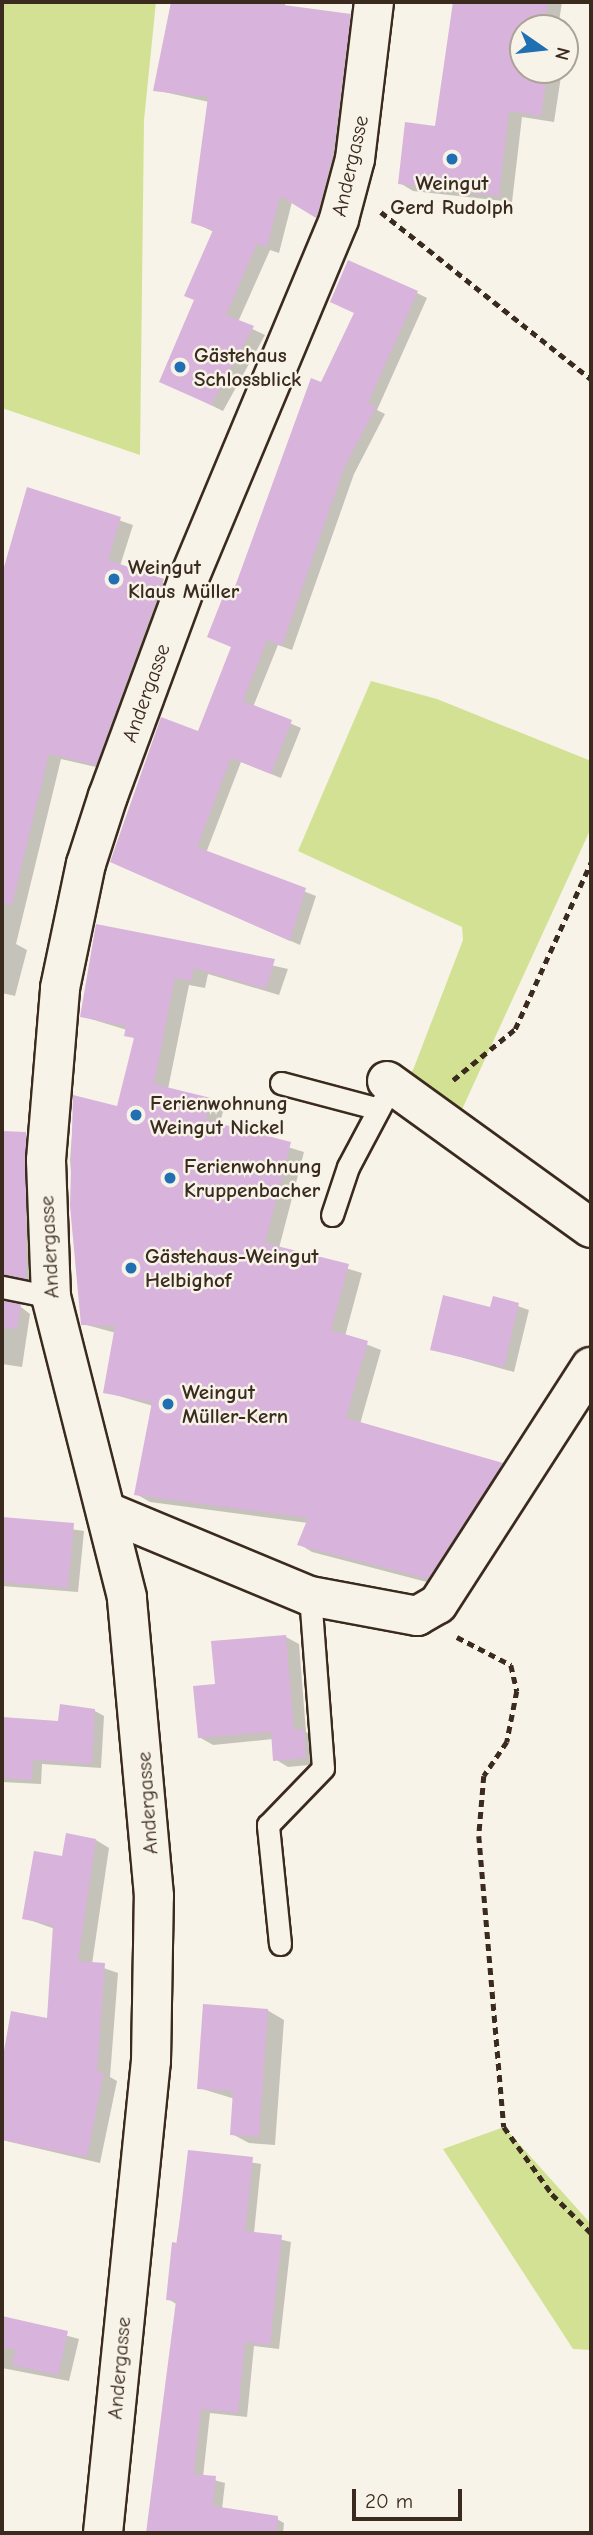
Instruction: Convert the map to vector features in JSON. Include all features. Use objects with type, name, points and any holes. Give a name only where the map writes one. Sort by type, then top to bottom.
[{"type":"street","name":"Andergasse","points":[[103,2533],[154,1985],[139,1688],[108,1512],[51,1297],[51,1081],[60,988],[86,864],[187,583],[349,187],[374,2]]},
{"type":"street","points":[[392,1096],[591,1228]]},
{"type":"street","points":[[108,1512],[310,1596],[417,1616],[438,1604],[591,1367]]},
{"type":"lane","points":[[281,1083],[392,1096],[348,1167],[332,1215]]},
{"type":"lane","points":[[2,1287],[51,1297]]},
{"type":"lane","points":[[280,1944],[268,1825],[323,1768],[310,1596]]},
{"type":"path","points":[[349,187],[591,379]]},
{"type":"path","points":[[392,1096],[428,1102],[515,1029],[591,862]]},
{"type":"path","points":[[417,1616],[511,1665],[517,1691],[508,1742],[484,1776],[479,1836],[504,2127],[552,2194],[591,2233]]},
{"type":"green space","points":[[2,2],[156,2],[144,120],[140,455],[2,408]]},
{"type":"green space","points":[[371,681],[437,699],[591,761],[591,828],[453,1129],[390,1088],[413,1070],[463,940],[462,927],[298,851]]},
{"type":"green space","points":[[504,2127],[591,2224],[591,2350],[573,2349],[443,2149]]},
{"type":"building","points":[[171,2],[261,2],[351,14],[333,155],[316,218],[280,196],[267,247],[257,244],[226,315],[254,326],[211,405],[159,382],[194,300],[184,296],[213,230],[191,223],[208,97],[153,91]]},
{"type":"building","points":[[453,2],[548,2],[546,14],[509,14],[509,84],[546,84],[541,116],[509,111],[499,196],[398,184],[405,122],[435,126]]},
{"type":"building","points":[[348,260],[418,291],[368,403],[376,407],[344,468],[282,646],[267,640],[243,701],[292,720],[271,774],[231,758],[197,847],[306,888],[290,941],[110,862],[161,717],[198,731],[231,647],[207,637],[226,589],[233,592],[311,378],[321,382],[354,313],[330,302]]},
{"type":"building","points":[[27,487],[121,517],[108,560],[164,579],[96,765],[49,754],[12,905],[2,904],[2,574]]},
{"type":"building","points":[[96,924],[275,959],[266,989],[194,968],[191,981],[175,978],[154,1084],[211,1098],[206,1120],[291,1142],[265,1243],[349,1264],[331,1330],[368,1341],[346,1418],[503,1463],[428,1579],[297,1545],[308,1518],[134,1495],[152,1402],[103,1393],[115,1326],[81,1325],[70,1206],[73,1095],[117,1106],[134,1038],[124,1036],[126,1026],[80,1017]]},
{"type":"building","points":[[2,1131],[26,1132],[26,1279],[2,1274]]},
{"type":"building","points":[[443,1295],[490,1307],[493,1296],[519,1303],[504,1367],[430,1350]]},
{"type":"building","points":[[2,1300],[21,1304],[17,1329],[2,1328]]},
{"type":"building","points":[[2,1517],[74,1523],[68,1588],[2,1582]]},
{"type":"building","points":[[286,1635],[294,1730],[304,1729],[306,1758],[273,1761],[271,1732],[198,1738],[193,1686],[215,1684],[211,1641]]},
{"type":"building","points":[[60,1704],[95,1709],[92,1764],[33,1760],[32,1780],[2,1778],[2,1717],[58,1721]]},
{"type":"building","points":[[66,1833],[96,1839],[78,1961],[105,1963],[97,2071],[104,2072],[87,2157],[2,2140],[2,2062],[11,2011],[47,2018],[53,1925],[22,1919],[34,1851],[62,1856]]},
{"type":"building","points":[[203,2004],[268,2009],[259,2137],[230,2135],[233,2091],[197,2089]]},
{"type":"building","points":[[188,2150],[253,2157],[245,2231],[282,2235],[270,2345],[245,2342],[238,2413],[201,2409],[194,2474],[216,2476],[213,2506],[278,2516],[277,2533],[146,2533],[176,2301],[166,2300],[172,2242],[177,2243]]},
{"type":"building","points":[[2,2316],[68,2331],[58,2375],[12,2365],[16,2350],[2,2347]]},
{"type":"place","name":"Weingut Gerd Rudolph","points":[[452,159]]},
{"type":"place","name":"Gästehaus Schlossblick","points":[[180,367]]},
{"type":"place","name":"Weingut Klaus Müller","points":[[114,579]]},
{"type":"place","name":"Ferienwohnung Weingut Nickel","points":[[136,1115]]},
{"type":"place","name":"Ferienwohnung Kruppenbacher","points":[[170,1178]]},
{"type":"place","name":"Gästehaus-Weingut Helbighof","points":[[131,1268]]},
{"type":"place","name":"Weingut Müller-Kern","points":[[168,1404]]}]
